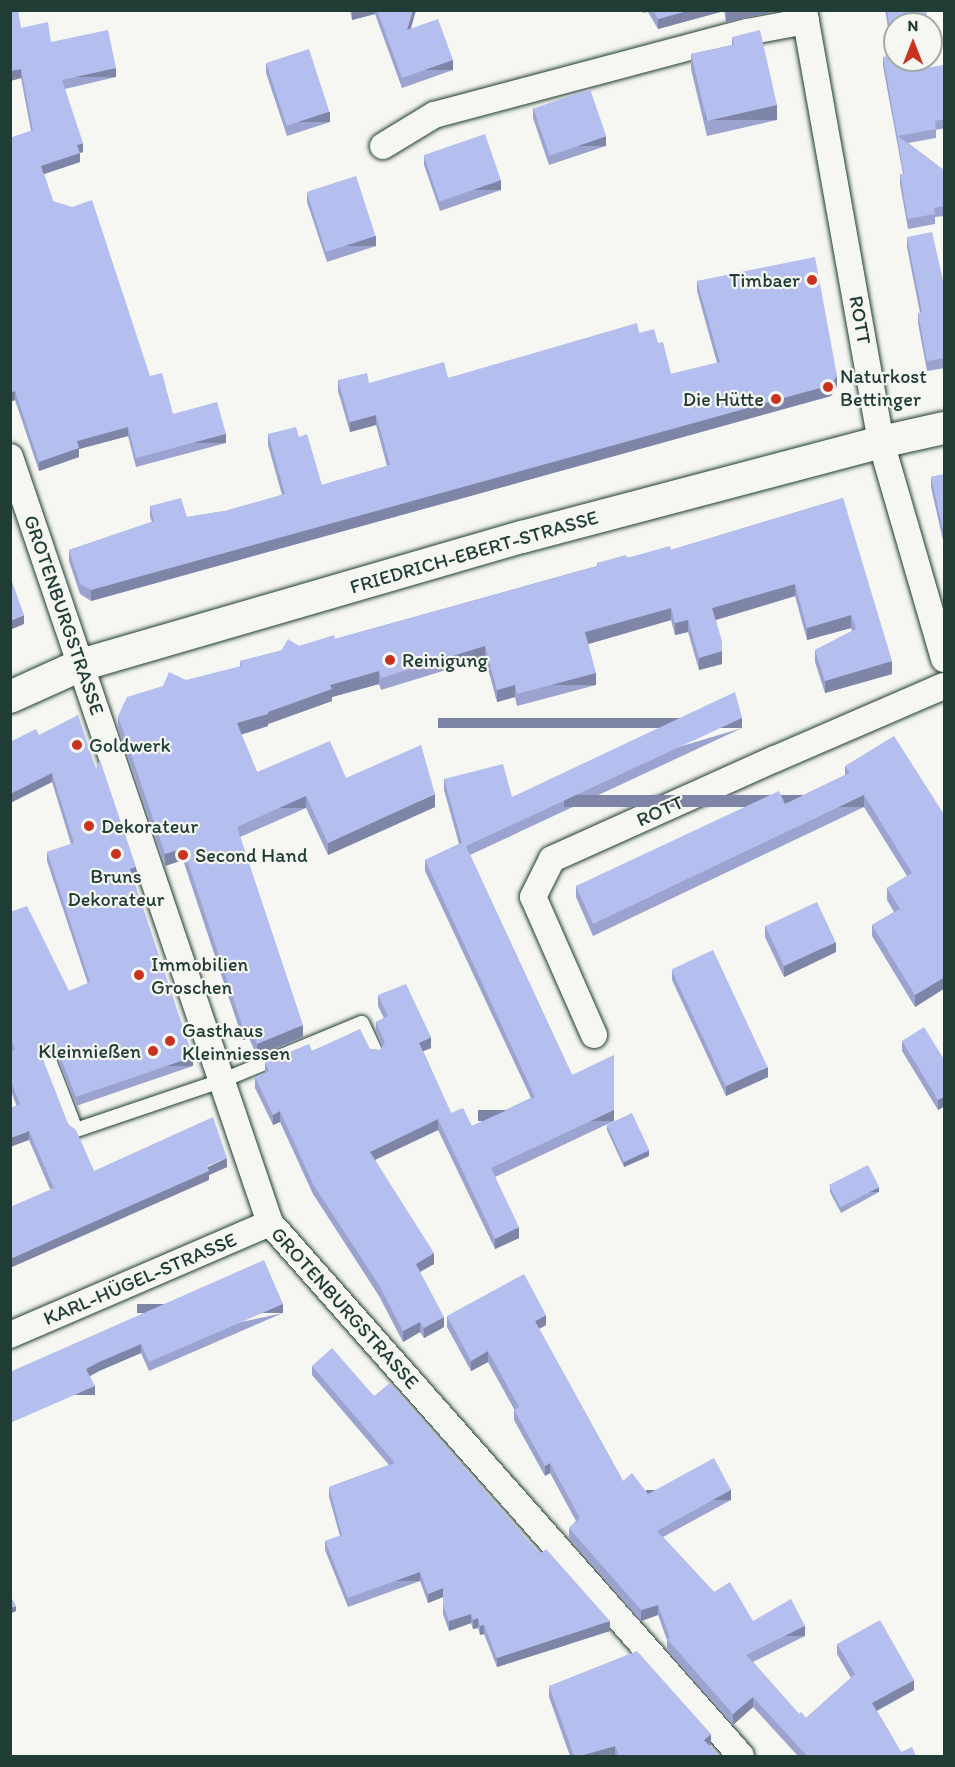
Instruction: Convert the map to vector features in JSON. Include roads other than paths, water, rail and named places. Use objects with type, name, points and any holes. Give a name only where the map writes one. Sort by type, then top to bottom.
[{"type":"street","points":[[383,147],[434,115],[805,16]]},
{"type":"street","name":"ROTT","points":[[805,16],[881,442],[945,659]]},
{"type":"street","name":"FRIEDRICH-EBERT-STRASSE","points":[[10,697],[81,665],[522,537],[881,442],[945,428]]},
{"type":"street","name":"GROTENBURGSTRASSE","points":[[10,457],[270,1222],[741,1756]]},
{"type":"street","name":"ROTT","points":[[594,1035],[533,897],[552,859],[775,759],[945,687]]},
{"type":"street","name":"KARL-HÜGEL-STRASSE","points":[[10,1335],[270,1222]]},
{"type":"lane","points":[[49,1060],[76,1130],[221,1081],[362,1023],[376,1053]]},
{"type":"place","name":"Timbaer","points":[[812,280]]},
{"type":"place","name":"Naturkost Bettinger","points":[[828,387]]},
{"type":"place","name":"Die Hütte","points":[[776,399]]},
{"type":"place","name":"Reinigung","points":[[390,660]]},
{"type":"place","name":"Goldwerk","points":[[77,745]]},
{"type":"place","name":"Dekorateur","points":[[89,826]]},
{"type":"place","name":"Bruns Dekorateur","points":[[116,854]]},
{"type":"place","name":"Second Hand","points":[[183,855]]},
{"type":"place","name":"Immobilien Groschen","points":[[139,975]]},
{"type":"place","name":"Gasthaus Kleinniessen","points":[[170,1041]]},
{"type":"place","name":"Kleinnießen","points":[[153,1051]]}]
